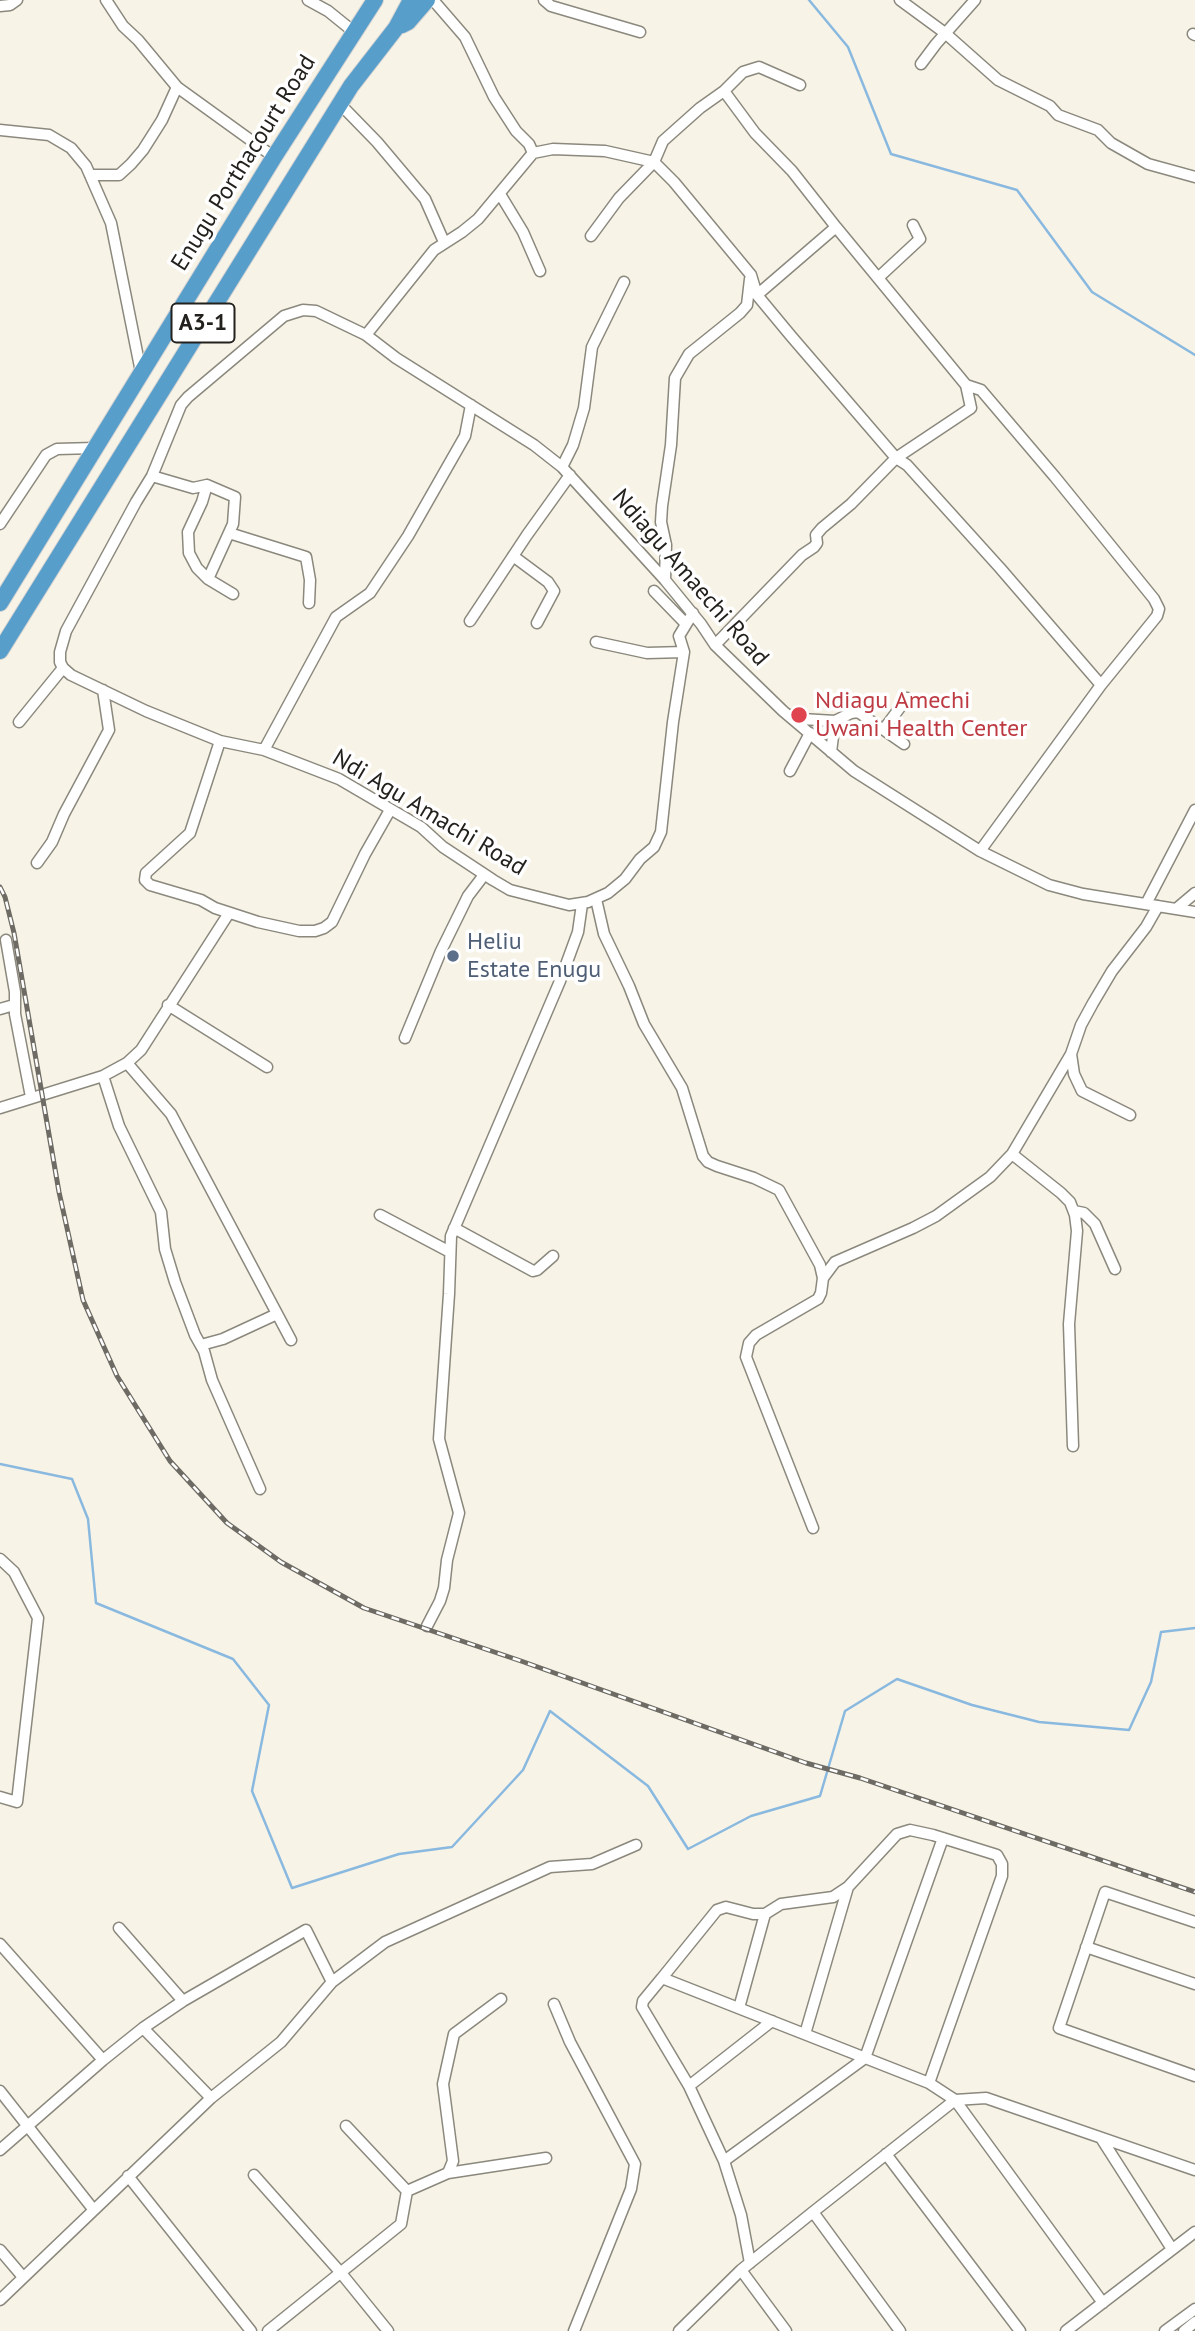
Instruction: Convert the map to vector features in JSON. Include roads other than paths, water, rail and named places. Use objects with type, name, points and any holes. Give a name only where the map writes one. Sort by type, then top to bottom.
[{"type":"highway","name":"Enugu Porthacourt Road","points":[[0,603],[274,157],[375,0]]},
{"type":"highway","name":"A3-1","points":[[0,651],[351,86],[396,28],[411,0]]},
{"type":"highway","points":[[396,28],[408,22],[430,0]]},
{"type":"highway","points":[[329,72],[351,86]]},
{"type":"street","points":[[0,6],[10,5],[17,0]]},
{"type":"street","points":[[106,0],[123,26],[177,87],[274,157]]},
{"type":"street","points":[[308,0],[322,6],[355,32]]},
{"type":"street","points":[[430,0],[465,37],[494,97],[533,153]]},
{"type":"street","points":[[544,0],[551,6],[640,32]]},
{"type":"street","points":[[900,0],[945,33],[1004,84],[1050,106],[1058,115],[1098,130],[1111,143],[1148,164],[1195,177]]},
{"type":"street","points":[[921,64],[975,0]]},
{"type":"street","points":[[591,236],[612,206],[654,162],[663,141],[743,72],[759,67],[800,85]]},
{"type":"street","points":[[90,175],[119,175],[131,164],[162,120],[177,87]]},
{"type":"street","points":[[715,645],[802,555],[817,544],[816,535],[822,528],[851,504],[896,458],[971,408],[966,385],[792,171],[755,133],[724,91]]},
{"type":"street","points":[[340,104],[377,142],[425,199],[444,242]]},
{"type":"street","points":[[0,130],[49,135],[71,148],[81,158],[111,223],[141,372]]},
{"type":"street","points":[[366,335],[433,250],[478,219],[533,153],[553,149],[605,151],[654,162],[751,275],[757,295],[896,458],[907,465],[991,558],[1101,685]]},
{"type":"street","points":[[500,194],[523,232],[540,271]]},
{"type":"street","points":[[879,277],[920,239],[913,225]]},
{"type":"street","points":[[757,295],[836,227]]},
{"type":"street","points":[[665,580],[666,545],[662,506],[671,445],[675,377],[689,354],[747,305],[751,275]]},
{"type":"street","points":[[470,621],[566,471],[584,408],[592,347],[624,282]]},
{"type":"street","name":"Ndiagu Amaechi Road","points":[[181,405],[262,333],[293,312],[316,311],[366,335],[396,358],[534,445],[566,471],[665,580],[715,645],[783,711],[854,771],[980,851],[1049,885],[1083,894],[1195,912]]},
{"type":"street","points":[[966,385],[981,390],[1138,579],[1159,609],[1157,616],[1101,685],[980,851]]},
{"type":"street","points":[[19,722],[63,668],[60,652],[66,631],[152,476],[181,405],[161,391]]},
{"type":"street","points":[[264,750],[336,617],[370,593],[408,536],[465,436],[471,405]]},
{"type":"street","points":[[0,524],[46,455],[57,449],[95,448]]},
{"type":"street","points":[[152,476],[193,488],[206,485],[235,497],[233,524],[208,579]]},
{"type":"street","points":[[206,485],[188,535],[191,558],[208,579],[233,594]]},
{"type":"street","points":[[229,533],[306,557],[310,579],[309,603]]},
{"type":"street","points":[[513,556],[548,582],[554,591],[537,623]]},
{"type":"street","points":[[654,591],[686,624]]},
{"type":"street","name":"Ndi Agu Amachi Road","points":[[63,668],[71,675],[146,711],[220,741],[264,750],[339,779],[421,827],[443,846],[510,890],[558,904],[582,904],[608,893],[625,879],[640,859],[654,847],[661,832],[684,652],[679,636],[693,613]]},
{"type":"street","points":[[596,642],[647,653],[684,652]]},
{"type":"street","points":[[37,863],[52,842],[109,730],[103,690]]},
{"type":"street","points":[[884,729],[907,698]]},
{"type":"street","points":[[858,712],[864,700]]},
{"type":"street","points":[[783,711],[802,719],[835,721],[858,712],[904,744]]},
{"type":"street","points":[[831,752],[835,721]]},
{"type":"street","points":[[790,771],[810,733]]},
{"type":"street","points":[[220,741],[190,833],[146,873],[145,880],[150,885],[201,900],[229,912],[299,931],[315,931],[332,922],[390,810]]},
{"type":"street","points":[[823,1278],[835,1262],[936,1216],[990,1177],[1013,1154],[1071,1055],[1093,1003],[1112,971],[1146,927],[1152,905],[1195,810]]},
{"type":"street","points":[[405,1038],[441,951],[468,897],[484,875]]},
{"type":"street","points":[[1176,909],[1195,893]]},
{"type":"street","points":[[596,899],[604,934],[644,1024],[682,1088],[702,1156],[717,1166],[754,1178],[779,1190],[817,1258],[823,1278],[818,1299],[756,1335],[749,1343],[746,1357],[813,1528]]},
{"type":"street","points":[[426,1626],[440,1601],[459,1513],[439,1439],[451,1236],[560,981],[578,932],[582,904]]},
{"type":"street","points":[[0,1108],[103,1076],[127,1063],[141,1050],[229,912]]},
{"type":"street","points":[[6,940],[15,992],[14,1006],[31,1097]]},
{"type":"street","points":[[168,1005],[267,1067]]},
{"type":"street","points":[[0,1009],[14,1006]]},
{"type":"street","points":[[1071,1055],[1074,1074],[1082,1091],[1130,1115]]},
{"type":"street","points":[[127,1063],[171,1114],[291,1340]]},
{"type":"street","points":[[103,1076],[119,1126],[161,1212],[165,1250],[174,1282],[201,1345],[212,1380],[260,1489]]},
{"type":"street","points":[[1013,1154],[1061,1193],[1074,1211],[1077,1231],[1069,1324],[1073,1446]]},
{"type":"street","points":[[1074,1211],[1084,1213],[1095,1224],[1115,1269]]},
{"type":"street","points":[[380,1215],[450,1252]]},
{"type":"street","points":[[454,1228],[533,1271],[553,1256]]},
{"type":"street","points":[[817,1258],[835,1262]]},
{"type":"street","points":[[201,1345],[223,1339],[277,1314]]},
{"type":"street","points":[[0,1559],[14,1573],[38,1618],[17,1802],[0,1797]]},
{"type":"street","points":[[750,2263],[741,2215],[724,2161],[689,2086],[642,2007],[643,2000],[717,1910],[726,1907],[752,1914],[765,1914],[781,1904],[833,1897],[848,1887],[897,1834],[910,1830],[997,1855],[1002,1864],[1002,1876],[929,2083]]},
{"type":"street","points":[[724,2161],[864,2058],[943,1838]]},
{"type":"street","points":[[0,2300],[211,2098],[281,2042],[332,1982],[385,1942],[550,1867],[592,1864],[636,1845]]},
{"type":"street","points":[[805,2035],[848,1887]]},
{"type":"street","points":[[1195,1922],[1105,1892],[1059,2028],[1195,2076]]},
{"type":"street","points":[[738,2008],[765,1914]]},
{"type":"street","points":[[119,1928],[183,2001]]},
{"type":"street","points":[[0,2150],[143,2028],[183,2001],[306,1930],[332,1982]]},
{"type":"street","points":[[0,1944],[103,2060]]},
{"type":"street","points":[[1086,1947],[1195,1984]]},
{"type":"street","points":[[662,1978],[929,2083],[955,2100],[1103,2303]]},
{"type":"street","points":[[448,2174],[453,2161],[443,2084],[454,2034],[501,1999]]},
{"type":"street","points":[[554,2004],[570,2042],[635,2164],[631,2189],[575,2331]]},
{"type":"street","points":[[689,2086],[772,2021]]},
{"type":"street","points":[[143,2028],[211,2098]]},
{"type":"street","points":[[0,2091],[93,2209]]},
{"type":"street","points":[[681,2330],[741,2270],[955,2100],[986,2098],[1195,2170]]},
{"type":"street","points":[[346,2126],[407,2191]]},
{"type":"street","points":[[1101,2138],[1171,2249]]},
{"type":"street","points":[[887,2154],[1020,2331]]},
{"type":"street","points":[[407,2191],[448,2174],[546,2158]]},
{"type":"street","points":[[254,2175],[341,2273],[388,2331]]},
{"type":"street","points":[[128,2176],[251,2331]]},
{"type":"street","points":[[268,2331],[401,2224],[407,2191]]},
{"type":"street","points":[[813,2211],[900,2331]]},
{"type":"street","points":[[1066,2331],[1195,2232]]},
{"type":"street","points":[[0,2250],[23,2277]]},
{"type":"street","points":[[741,2270],[786,2331]]},
{"type":"street","points":[[1172,2329],[1193,2317]]},
{"type":"street","points":[[1184,2331],[1193,2317]]},
{"type":"waterway","points":[[809,0],[848,47],[891,154],[1017,190],[1092,292],[1195,355]]},
{"type":"waterway","points":[[0,1464],[72,1479],[88,1519],[96,1603],[233,1659],[269,1705],[252,1791],[292,1888],[399,1854],[452,1847],[523,1770],[550,1711],[648,1786],[688,1849],[751,1816],[820,1796],[845,1711],[897,1679],[972,1705],[1039,1722],[1129,1730],[1151,1682],[1161,1632],[1195,1628]]},
{"type":"railway","points":[[0,887],[14,933],[59,1192],[83,1300],[117,1376],[170,1461],[227,1523],[281,1562],[364,1608],[806,1763],[860,1778],[1195,1892]]},
{"type":"place","name":"Ndiagu Amechi Uwani Health Center","points":[[799,715]]},
{"type":"place","name":"Heliu Estate Enugu","points":[[453,956]]}]
